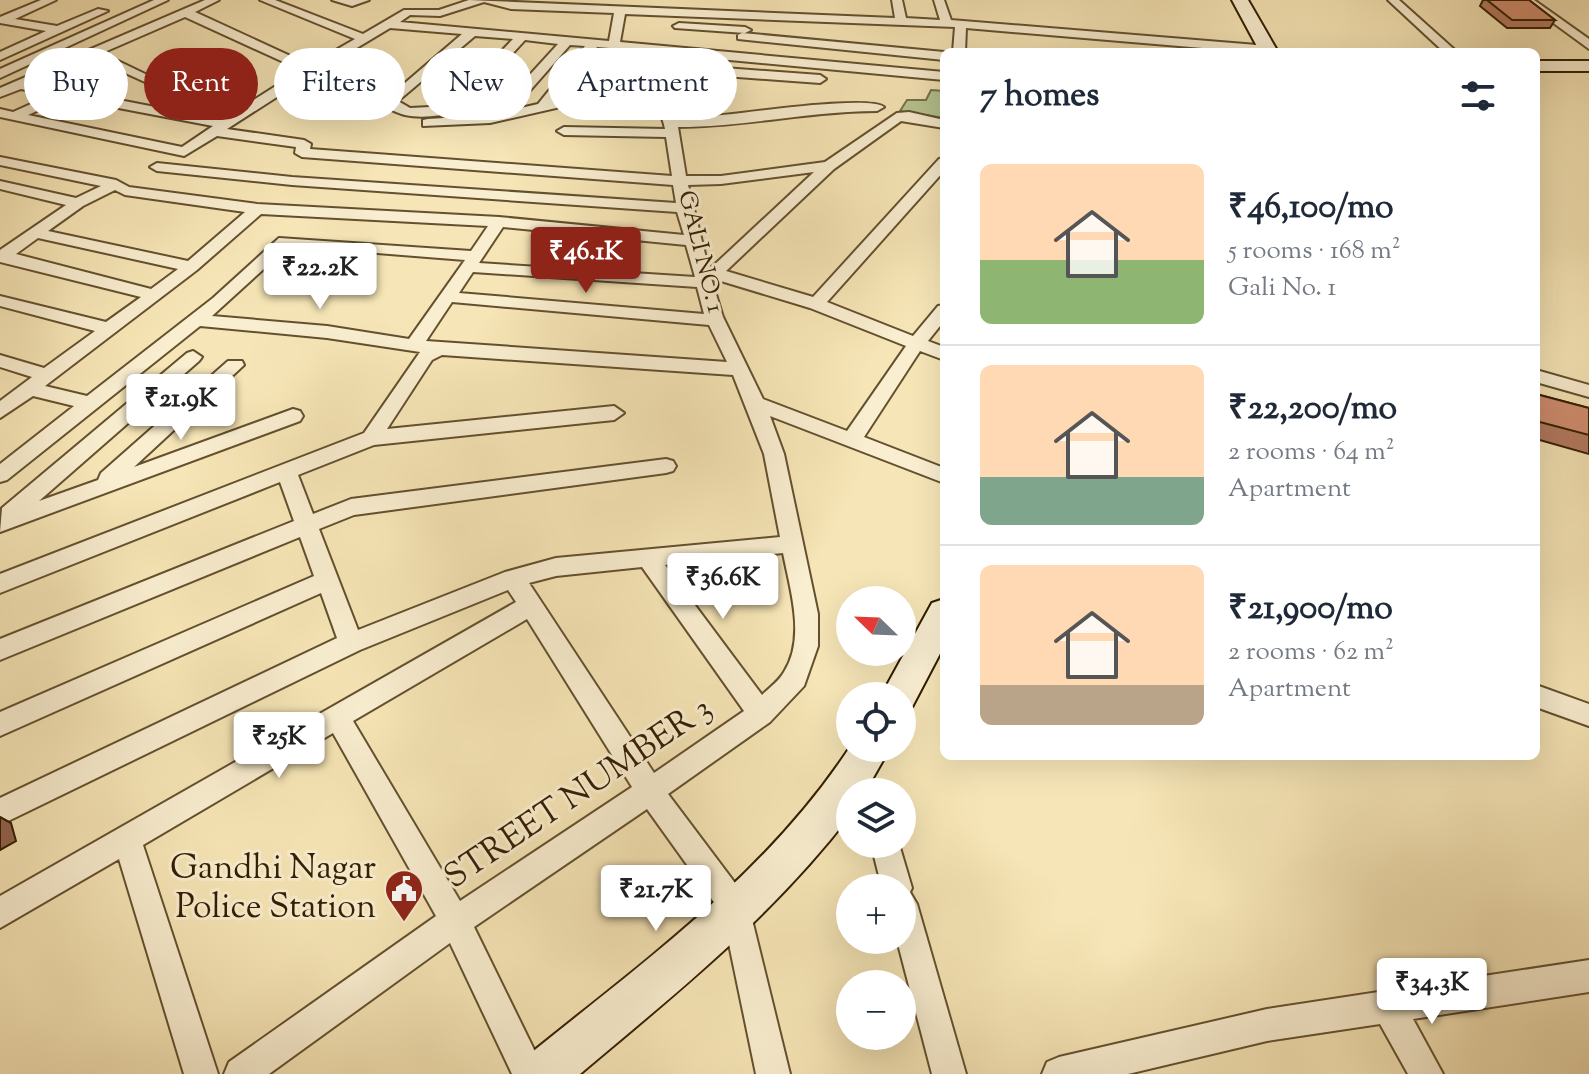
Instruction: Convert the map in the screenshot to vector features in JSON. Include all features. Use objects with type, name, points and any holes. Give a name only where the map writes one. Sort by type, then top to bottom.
[{"type":"street","points":[[1,20],[51,0]]},
{"type":"street","points":[[0,74],[163,0]]},
{"type":"street","points":[[105,48],[214,0]]},
{"type":"street","points":[[265,0],[363,38]]},
{"type":"street","points":[[337,0],[352,3],[364,0]]},
{"type":"street","points":[[396,1],[411,10],[440,13],[480,0]]},
{"type":"street","points":[[487,0],[511,6],[619,14],[744,33],[940,56]]},
{"type":"street","points":[[619,14],[700,0]]},
{"type":"street","points":[[897,0],[901,21]]},
{"type":"street","points":[[939,0],[947,24]]},
{"type":"street","points":[[1240,0],[1267,48]]},
{"type":"street","points":[[1393,0],[1447,48]]},
{"type":"street","points":[[1527,0],[1589,45]]},
{"type":"street","points":[[0,56],[115,6]]},
{"type":"street","points":[[508,21],[486,17],[511,6]]},
{"type":"street","points":[[619,14],[734,6],[753,14],[855,14],[901,21],[961,24],[1017,35],[1222,48]]},
{"type":"street","points":[[347,48],[411,10]]},
{"type":"street","points":[[187,13],[274,55]]},
{"type":"street","points":[[614,45],[619,14]]},
{"type":"street","points":[[736,48],[753,14]]},
{"type":"street","points":[[11,33],[55,15]]},
{"type":"street","points":[[1,20],[84,35],[114,44]]},
{"type":"street","points":[[387,24],[644,48]]},
{"type":"street","points":[[959,48],[961,24]]},
{"type":"street","points":[[405,90],[473,31]]},
{"type":"street","points":[[512,48],[523,36]]},
{"type":"street","points":[[532,80],[568,40]]},
{"type":"street","points":[[590,48],[594,43]]},
{"type":"street","points":[[737,57],[940,76]]},
{"type":"street","points":[[1540,66],[1586,68]]},
{"type":"street","points":[[737,73],[834,80]]},
{"type":"street","points":[[849,82],[940,88]]},
{"type":"street","points":[[0,93],[24,84]]},
{"type":"street","points":[[1,256],[78,203],[121,188],[274,94]]},
{"type":"street","points":[[544,106],[548,101]]},
{"type":"street","points":[[428,123],[490,119],[548,105]]},
{"type":"street","points":[[564,131],[620,135],[814,108],[877,107]]},
{"type":"street","points":[[128,108],[304,144],[302,153],[682,181],[721,180],[829,166]]},
{"type":"street","points":[[0,122],[7,114],[184,152]]},
{"type":"street","points":[[708,275],[829,166],[900,116],[940,123]]},
{"type":"street","name":"GALI NO. 1","points":[[669,120],[682,181],[684,208],[693,241],[708,275],[716,320],[756,403],[774,454],[806,614],[806,646],[795,678]]},
{"type":"street","points":[[0,161],[121,188],[257,209],[499,222],[693,241]]},
{"type":"street","points":[[816,304],[940,166]]},
{"type":"street","points":[[157,167],[292,181],[684,208]]},
{"type":"street","points":[[0,185],[78,203]]},
{"type":"street","points":[[0,411],[191,267],[257,209]]},
{"type":"street","points":[[414,345],[499,222]]},
{"type":"street","points":[[37,233],[191,267]]},
{"type":"street","points":[[0,475],[196,320],[285,241],[472,261],[708,275],[816,304],[940,352]]},
{"type":"street","points":[[1,256],[154,295]]},
{"type":"street","points":[[448,297],[716,320]]},
{"type":"street","points":[[0,301],[110,329]]},
{"type":"street","points":[[852,439],[917,343],[940,315]]},
{"type":"street","points":[[196,320],[327,332],[439,349],[739,369]]},
{"type":"street","points":[[371,438],[426,356],[439,349]]},
{"type":"street","points":[[0,523],[193,357]]},
{"type":"street","points":[[0,361],[48,376]]},
{"type":"street","points":[[98,487],[235,365]]},
{"type":"street","points":[[1540,377],[1589,391]]},
{"type":"street","points":[[31,389],[92,404]]},
{"type":"street","points":[[756,403],[940,474]]},
{"type":"street","points":[[0,584],[371,438],[614,413]]},
{"type":"street","points":[[0,523],[293,416]]},
{"type":"street","points":[[0,650],[307,524],[367,504],[666,466]]},
{"type":"street","points":[[286,471],[351,643]]},
{"type":"street","points":[[0,812],[351,643],[513,578],[556,567],[646,556],[792,544]]},
{"type":"street","points":[[646,556],[761,714]]},
{"type":"street","points":[[513,578],[650,791],[737,909],[773,1074]]},
{"type":"street","points":[[0,724],[328,580]]},
{"type":"street","points":[[0,913],[532,604]]},
{"type":"street","points":[[907,682],[940,620]]},
{"type":"street","name":"STREET NUMBER 3","points":[[241,1074],[455,921],[761,714],[795,678]]},
{"type":"street","points":[[1540,697],[1589,715]]},
{"type":"street","points":[[337,717],[455,921],[529,1074]]},
{"type":"street","points":[[543,1074],[737,909],[811,836],[868,768]]},
{"type":"street","points":[[127,839],[201,1074]]},
{"type":"street","points":[[916,954],[949,1074]]},
{"type":"street","points":[[1059,1074],[1267,1025],[1589,976]]},
{"type":"street","points":[[1388,1006],[1426,1074]]},
{"type":"green space","points":[[931,90],[940,91],[940,117],[900,111],[907,100],[926,100]]},
{"type":"building","points":[[1487,0],[1529,0],[1555,20],[1512,20]]},
{"type":"building","points":[[1540,395],[1589,408],[1589,435],[1540,422]]},
{"type":"place","name":"Gandhi Nagar Police Station","points":[[404,923]]}]
